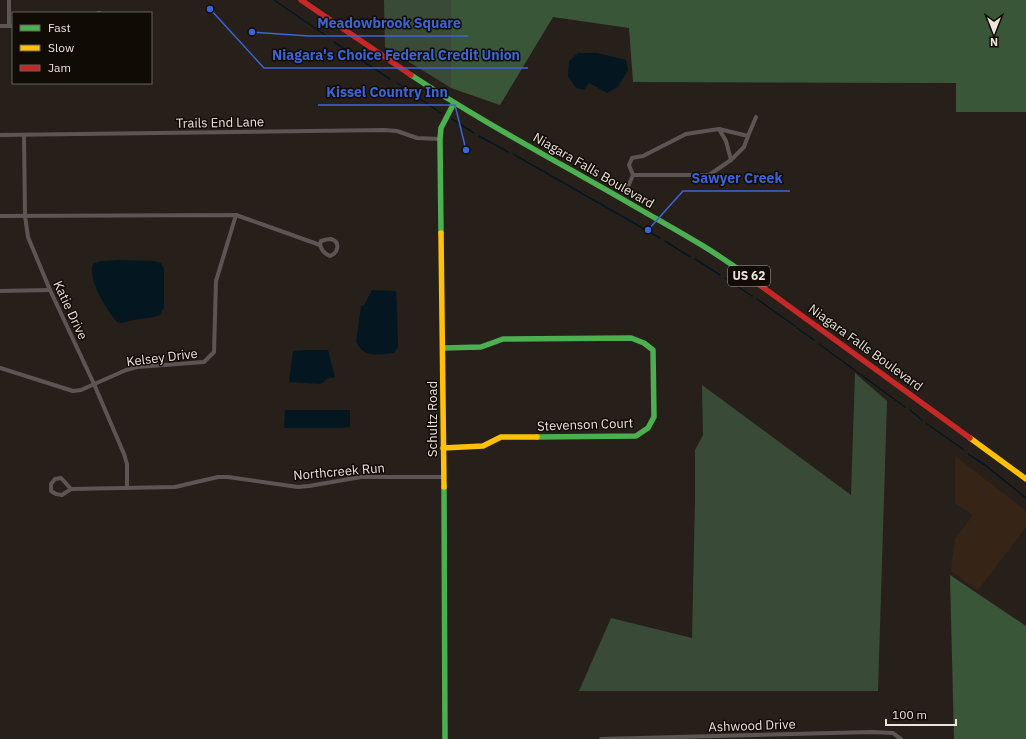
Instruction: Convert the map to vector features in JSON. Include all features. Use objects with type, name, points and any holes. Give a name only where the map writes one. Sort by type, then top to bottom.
[{"type":"street","points":[[0,26],[11,26],[9,0]]},
{"type":"street","name":"Niagara Falls Boulevard","points":[[301,0],[401,69],[454,102],[682,233],[732,264],[1026,478]]},
{"type":"street","name":"Schultz Road","points":[[445,739],[443,348],[440,139],[441,128],[454,102]]},
{"type":"street","points":[[633,175],[709,175],[731,160],[744,147],[756,118]]},
{"type":"street","points":[[627,189],[633,175],[629,165],[632,158],[643,156],[686,134],[719,129],[748,136]]},
{"type":"street","points":[[719,129],[726,141],[731,160]]},
{"type":"street","name":"Trails End Lane","points":[[0,135],[384,130],[397,131],[417,138],[440,139]]},
{"type":"street","name":"Katie Drive","points":[[24,135],[25,216],[28,237],[50,290],[94,384],[127,464],[127,488]]},
{"type":"street","points":[[0,216],[236,215],[320,245],[323,252],[330,256],[335,254],[337,250],[336,242],[331,240],[321,241],[320,245]]},
{"type":"street","name":"Kelsey Drive","points":[[0,368],[73,391],[81,390],[126,370],[137,367],[197,364],[204,362],[214,352],[216,281],[236,215]]},
{"type":"street","points":[[0,291],[50,290]]},
{"type":"street","name":"Stevenson Court","points":[[443,348],[481,348],[503,338],[631,338],[644,343],[653,350],[654,416],[648,428],[636,436],[501,437],[483,446],[443,448]]},
{"type":"street","name":"Northcreek Run","points":[[71,489],[61,478],[55,479],[51,484],[51,491],[62,495],[71,489],[175,487],[218,477],[228,477],[298,487],[361,477],[443,477]]},
{"type":"street","name":"Ashwood Drive","points":[[601,739],[872,732],[893,733],[901,739]]},
{"type":"shaded area","points":[[955,456],[1026,511],[1026,527],[978,590],[951,571],[955,539],[973,515],[955,503]]},
{"type":"green space","points":[[384,0],[451,0],[451,88],[385,47]]},
{"type":"green space","points":[[451,0],[1026,0],[1026,112],[956,112],[956,83],[633,82],[629,28],[553,17],[500,105],[451,88]]},
{"type":"green space","points":[[855,373],[887,401],[878,691],[579,691],[611,618],[692,638],[695,450],[703,435],[702,385],[851,495]]},
{"type":"green space","points":[[950,575],[1026,626],[1026,739],[954,739]]},
{"type":"water","points":[[578,53],[597,53],[626,60],[628,70],[618,87],[607,93],[589,83],[584,90],[576,88],[568,76],[569,61]]},
{"type":"water","points":[[101,261],[153,261],[161,263],[164,269],[164,308],[160,315],[121,323],[117,322],[113,317],[103,303],[95,286],[92,270],[93,264]]},
{"type":"water","points":[[372,290],[396,291],[398,347],[394,353],[377,355],[367,353],[359,347],[356,342],[361,306],[364,305]]},
{"type":"water","points":[[328,350],[335,377],[326,379],[324,382],[319,384],[289,382],[293,351]]},
{"type":"water","points":[[285,410],[350,410],[350,427],[285,428]]},
{"type":"waterway","points":[[274,0],[328,37]]},
{"type":"waterway","points":[[334,42],[390,79]]},
{"type":"waterway","points":[[397,83],[441,113]]},
{"type":"waterway","points":[[452,119],[474,133]]},
{"type":"waterway","points":[[479,136],[508,152]]},
{"type":"waterway","points":[[513,154],[660,238]]},
{"type":"waterway","points":[[665,241],[690,257]]},
{"type":"waterway","points":[[695,259],[720,275]]},
{"type":"waterway","points":[[725,278],[752,296]]},
{"type":"waterway","points":[[757,299],[795,326]]},
{"type":"waterway","points":[[797,328],[814,340]]},
{"type":"waterway","points":[[819,344],[905,407]]},
{"type":"waterway","points":[[910,410],[922,420]]},
{"type":"waterway","points":[[926,423],[964,450]]},
{"type":"waterway","points":[[968,454],[985,465],[1026,498]]},
{"type":"traffic: fast","points":[[411,75],[496,127],[721,257],[746,275]]},
{"type":"traffic: fast","points":[[441,233],[441,128],[454,103]]},
{"type":"traffic: fast","points":[[443,348],[481,347],[503,339],[631,338],[644,343],[653,350],[654,417],[648,428],[636,436],[537,437]]},
{"type":"traffic: fast","points":[[444,487],[445,739]]},
{"type":"traffic: slow","points":[[441,233],[444,487]]},
{"type":"traffic: slow","points":[[443,448],[483,446],[501,437],[537,437]]},
{"type":"traffic: slow","points":[[970,438],[1026,479]]},
{"type":"traffic: jam","points":[[301,0],[411,75]]},
{"type":"traffic: jam","points":[[746,275],[970,438]]},
{"type":"place","name":"Niagara's Choice Federal Credit Union","points":[[210,9]]},
{"type":"place","name":"Meadowbrook Square","points":[[252,32]]},
{"type":"place","name":"Kissel Country Inn","points":[[466,150]]},
{"type":"place","name":"Sawyer Creek","points":[[648,230]]}]
